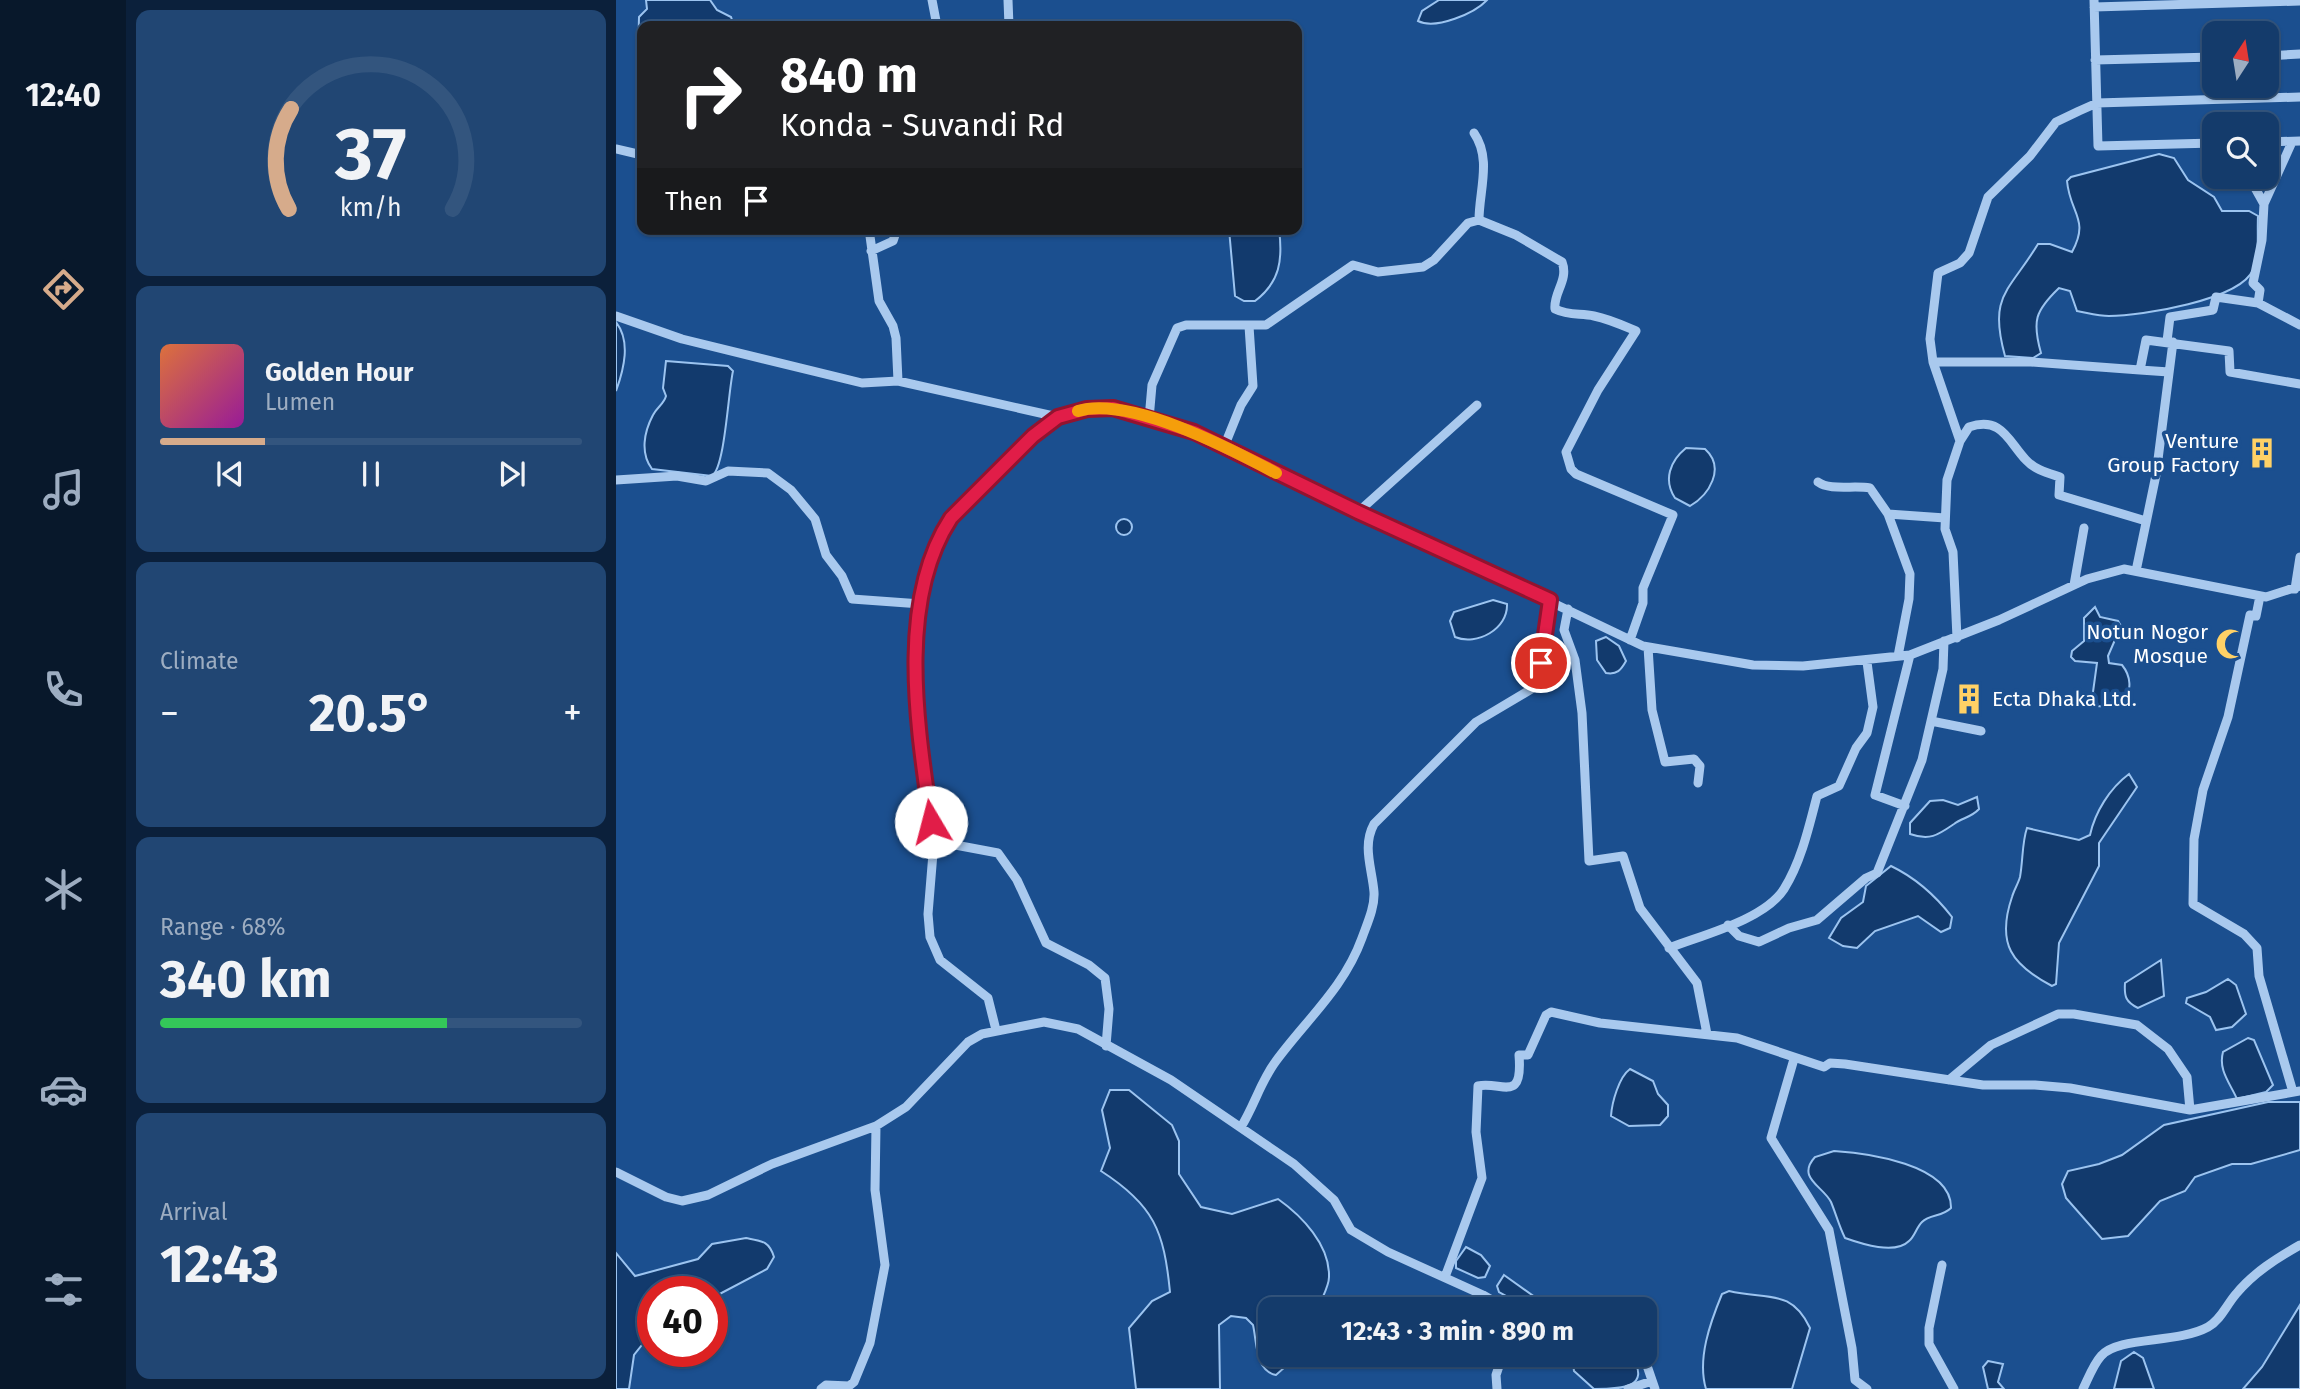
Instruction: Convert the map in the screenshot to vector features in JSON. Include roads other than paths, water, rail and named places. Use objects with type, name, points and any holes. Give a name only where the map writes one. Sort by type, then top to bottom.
[{"type":"street","points":[[932,0],[936,21]]},
{"type":"street","points":[[1008,0],[1009,21]]},
{"type":"street","points":[[2202,144],[2098,146],[2094,4],[2300,1]]},
{"type":"street","points":[[2279,54],[2299,52]]},
{"type":"street","points":[[2095,60],[2202,57]]},
{"type":"street","points":[[1960,441],[1933,362],[1930,339],[1938,273],[1960,263],[1969,253],[1988,197],[2030,156],[2056,122],[2097,103],[2300,97]]},
{"type":"street","points":[[1474,133],[1481,143],[1485,173],[1479,201],[1479,220]]},
{"type":"street","points":[[2258,303],[2260,290],[2253,284],[2262,240],[2264,204],[2296,141]]},
{"type":"street","points":[[616,149],[637,154]]},
{"type":"street","points":[[2256,189],[2264,204]]},
{"type":"street","points":[[1149,419],[1152,385],[1177,328],[1186,325],[1266,325],[1353,265],[1378,272],[1423,267],[1434,260],[1447,242],[1468,223],[1479,220],[1495,225],[1562,262],[1563,281],[1554,302],[1555,309],[1578,317],[1590,315],[1636,331],[1598,390],[1566,452],[1570,469],[1576,474],[1672,515],[1643,588],[1643,603],[1630,640]]},
{"type":"street","points":[[870,235],[879,301],[893,326],[896,338],[898,381]]},
{"type":"street","points":[[872,251],[893,241],[895,235]]},
{"type":"street","points":[[2136,571],[2156,475],[2169,372],[2170,317],[2213,310],[2216,297],[2258,303],[2300,326]]},
{"type":"street","points":[[616,316],[682,339],[862,383],[898,381],[1058,417]]},
{"type":"street","points":[[1224,447],[1241,405],[1254,386],[1249,326]]},
{"type":"street","points":[[2140,370],[2146,340],[2170,341],[2229,351],[2230,372],[2299,381]]},
{"type":"street","points":[[1933,362],[2031,362],[2169,372]]},
{"type":"street","points":[[1358,512],[1477,405]]},
{"type":"street","points":[[996,1030],[988,998],[940,960],[930,937],[928,914],[934,841],[917,731],[917,639],[921,604],[938,542],[951,518],[1033,436],[1058,417],[1087,409],[1113,408],[1194,432],[1630,640],[1648,647],[1753,665],[1867,662],[1910,655],[1957,638],[2074,585],[2124,569],[2260,596],[2284,594],[2298,587],[2300,557]]},
{"type":"street","points":[[1957,638],[1953,552],[1945,529],[1947,480],[1960,441],[1969,427],[1980,423],[1999,429],[2014,441],[2025,460],[2041,471],[2060,477],[2059,495],[2146,521]]},
{"type":"street","points":[[616,480],[677,476],[706,481],[728,471],[768,473],[791,491],[815,519],[826,555],[842,576],[852,599],[921,604]]},
{"type":"street","points":[[1818,482],[1825,487],[1850,485],[1870,488],[1888,514],[1910,574],[1909,599],[1898,656]]},
{"type":"street","points":[[1888,514],[1945,519]]},
{"type":"street","points":[[2074,585],[2084,528]]},
{"type":"street","points":[[1445,1277],[1482,1178],[1476,1132],[1478,1086],[1508,1089],[1514,1086],[1519,1074],[1519,1055],[1528,1055],[1546,1015],[1551,1012],[1601,1023],[1737,1038],[1824,1067],[1830,1063],[1845,1064],[1983,1085],[2035,1084],[2070,1088],[2190,1111],[2297,1092],[2259,976],[2257,948],[2244,934],[2193,904],[2194,839],[2203,790],[2216,759],[2250,615],[2256,616],[2260,596]]},
{"type":"street","points":[[1241,1127],[1272,1066],[1327,1000],[1351,965],[1370,914],[1374,893],[1368,859],[1370,832],[1374,824],[1476,722],[1535,687],[1550,600]]},
{"type":"street","points":[[1568,609],[1564,630],[1574,660],[1582,713],[1589,861],[1623,856],[1640,908],[1698,984],[1707,1034]]},
{"type":"street","points":[[1728,925],[1739,936],[1759,942],[1818,920],[1866,878],[1877,873],[1922,760],[1943,669],[1944,641]]},
{"type":"street","points":[[1648,647],[1652,710],[1665,762],[1694,759],[1700,766],[1698,783]]},
{"type":"street","points":[[1905,806],[1875,795],[1910,655]]},
{"type":"street","points":[[1669,948],[1745,919],[1783,891],[1807,835],[1817,796],[1839,786],[1847,774],[1856,748],[1867,733],[1873,706],[1867,662]]},
{"type":"street","points":[[1931,721],[1982,731]]},
{"type":"street","points":[[934,841],[998,853],[1017,880],[1046,943],[1089,965],[1105,978],[1110,1009],[1106,1046]]},
{"type":"street","points":[[1949,1080],[1991,1045],[2058,1014],[2074,1014],[2137,1025],[2168,1049],[2187,1077],[2190,1111]]},
{"type":"street","points":[[616,1172],[666,1197],[694,1200],[730,1186],[772,1164],[876,1126],[906,1107],[968,1042],[996,1030],[1044,1022],[1078,1029],[1171,1080],[1294,1164],[1334,1200],[1351,1230],[1388,1252],[1484,1297]]},
{"type":"street","points":[[1794,1059],[1770,1138],[1829,1230],[1854,1358],[1854,1380],[1867,1389]]},
{"type":"street","points":[[821,1389],[827,1385],[849,1386],[854,1382],[870,1343],[877,1312],[885,1265],[876,1190],[876,1126]]},
{"type":"street","points":[[2083,1389],[2101,1356],[2113,1347],[2126,1342],[2173,1340],[2211,1325],[2236,1294],[2259,1272],[2300,1245]]},
{"type":"street","points":[[1942,1265],[1929,1328],[1929,1344],[1954,1389]]},
{"type":"street","points":[[1497,1389],[1499,1367]]},
{"type":"street","points":[[1628,1389],[1653,1385],[1647,1367]]},
{"type":"water","points":[[646,0],[710,0],[717,10],[731,17],[732,21],[639,21],[639,17],[647,9]]},
{"type":"water","points":[[1439,0],[1487,0],[1455,19],[1435,23],[1418,21],[1422,11]]},
{"type":"water","points":[[2159,154],[2174,158],[2188,180],[2214,197],[2222,211],[2249,211],[2258,216],[2257,251],[2253,270],[2244,281],[2210,298],[2124,315],[2105,316],[2077,311],[2070,291],[2059,288],[2040,310],[2036,324],[2041,353],[2033,358],[2005,356],[1999,320],[2000,306],[2010,284],[2038,244],[2050,244],[2072,252],[2077,241],[2079,224],[2067,181],[2071,177]]},
{"type":"water","points":[[1230,235],[1279,235],[1280,260],[1270,286],[1255,301],[1244,301],[1235,296]]},
{"type":"water","points":[[616,322],[621,330],[625,355],[616,391]]},
{"type":"water","points":[[666,361],[728,366],[733,371],[723,445],[712,476],[652,469],[648,463],[645,449],[647,428],[666,396],[663,388]]},
{"type":"water","points":[[1686,448],[1705,449],[1714,464],[1709,488],[1690,506],[1675,498],[1669,484],[1672,465]]},
{"type":"water","points":[[1121,519],[1127,519],[1132,527],[1130,533],[1121,535],[1116,530],[1116,524]]},
{"type":"water","points":[[1493,600],[1507,604],[1506,613],[1497,628],[1473,639],[1455,637],[1450,621],[1454,612]]},
{"type":"water","points":[[2095,607],[2100,617],[2118,621],[2121,626],[2108,656],[2109,663],[2122,665],[2129,678],[2124,702],[2110,707],[2097,706],[2093,692],[2097,663],[2075,661],[2071,657],[2072,651],[2084,641],[2084,618]]},
{"type":"water","points":[[1606,637],[1619,646],[1626,661],[1613,673],[1606,673],[1597,660],[1596,641]]},
{"type":"water","points":[[2129,774],[2137,787],[2099,843],[2099,866],[2059,943],[2056,984],[2052,986],[2018,961],[2007,940],[2007,913],[2020,877],[2027,828],[2079,840],[2090,835],[2104,801]]},
{"type":"water","points":[[1977,797],[1979,809],[1943,831],[1928,837],[1910,834],[1910,823],[1930,801],[1943,800],[1958,805]]},
{"type":"water","points":[[1891,866],[1917,882],[1939,901],[1952,917],[1950,928],[1941,932],[1918,916],[1875,931],[1857,948],[1843,946],[1829,938],[1841,918],[1863,902],[1866,886]]},
{"type":"water","points":[[2161,960],[2164,996],[2138,1008],[2131,1004],[2125,992],[2125,983]]},
{"type":"water","points":[[2228,979],[2236,985],[2246,1014],[2232,1027],[2216,1030],[2210,1017],[2186,1003],[2187,998],[2206,992]]},
{"type":"water","points":[[2248,1038],[2254,1040],[2273,1085],[2266,1092],[2237,1099],[2223,1071],[2223,1052]]},
{"type":"water","points":[[1630,1069],[1653,1081],[1658,1094],[1668,1105],[1668,1116],[1660,1125],[1629,1126],[1611,1116],[1617,1090]]},
{"type":"water","points":[[1110,1090],[1129,1090],[1172,1125],[1179,1141],[1179,1174],[1201,1207],[1232,1214],[1278,1199],[1313,1232],[1325,1254],[1329,1277],[1323,1297],[1258,1297],[1258,1353],[1253,1325],[1246,1318],[1231,1316],[1219,1325],[1220,1389],[1136,1389],[1129,1328],[1152,1301],[1170,1292],[1164,1252],[1153,1221],[1133,1196],[1101,1171],[1110,1148],[1102,1110]]},
{"type":"water","points":[[2268,1102],[2300,1102],[2300,1150],[2251,1164],[2232,1164],[2195,1177],[2185,1191],[2160,1201],[2128,1236],[2102,1239],[2066,1198],[2062,1184],[2068,1171],[2122,1155],[2164,1125]]},
{"type":"water","points":[[1834,1151],[1885,1158],[1923,1171],[1938,1181],[1948,1193],[1951,1208],[1925,1219],[1913,1237],[1903,1245],[1878,1247],[1845,1238],[1831,1202],[1808,1171],[1815,1157]]},
{"type":"water","points":[[746,1238],[761,1241],[770,1248],[774,1257],[767,1269],[728,1290],[728,1276],[637,1276],[637,1351],[634,1355],[629,1389],[616,1389],[616,1253],[635,1276],[698,1259],[712,1244]]},
{"type":"water","points":[[1466,1247],[1481,1255],[1490,1266],[1485,1277],[1478,1278],[1456,1268],[1456,1261]]},
{"type":"water","points":[[1504,1275],[1535,1297],[1508,1297],[1499,1292],[1497,1286]]},
{"type":"water","points":[[1729,1291],[1777,1298],[1786,1301],[1803,1315],[1810,1328],[1792,1389],[1706,1389],[1703,1366],[1706,1341],[1722,1294]]},
{"type":"water","points":[[2300,1305],[2300,1389],[2243,1389],[2262,1367]]},
{"type":"water","points":[[2134,1352],[2143,1358],[2154,1389],[2114,1389],[2121,1361]]},
{"type":"water","points":[[1988,1361],[2003,1364],[1998,1382],[2004,1389],[1988,1389],[1983,1367]]},
{"type":"water","points":[[1264,1367],[1285,1367],[1276,1375]]},
{"type":"water","points":[[1574,1367],[1637,1367],[1638,1375],[1636,1381],[1630,1385],[1594,1389],[1574,1371]]},
{"type":"place","name":"Venture Group Factory","points":[[2262,453]]},
{"type":"place","name":"Notun Nogor Mosque","points":[[2231,644]]},
{"type":"place","name":"Ecta Dhaka Ltd.","points":[[1969,699]]}]
